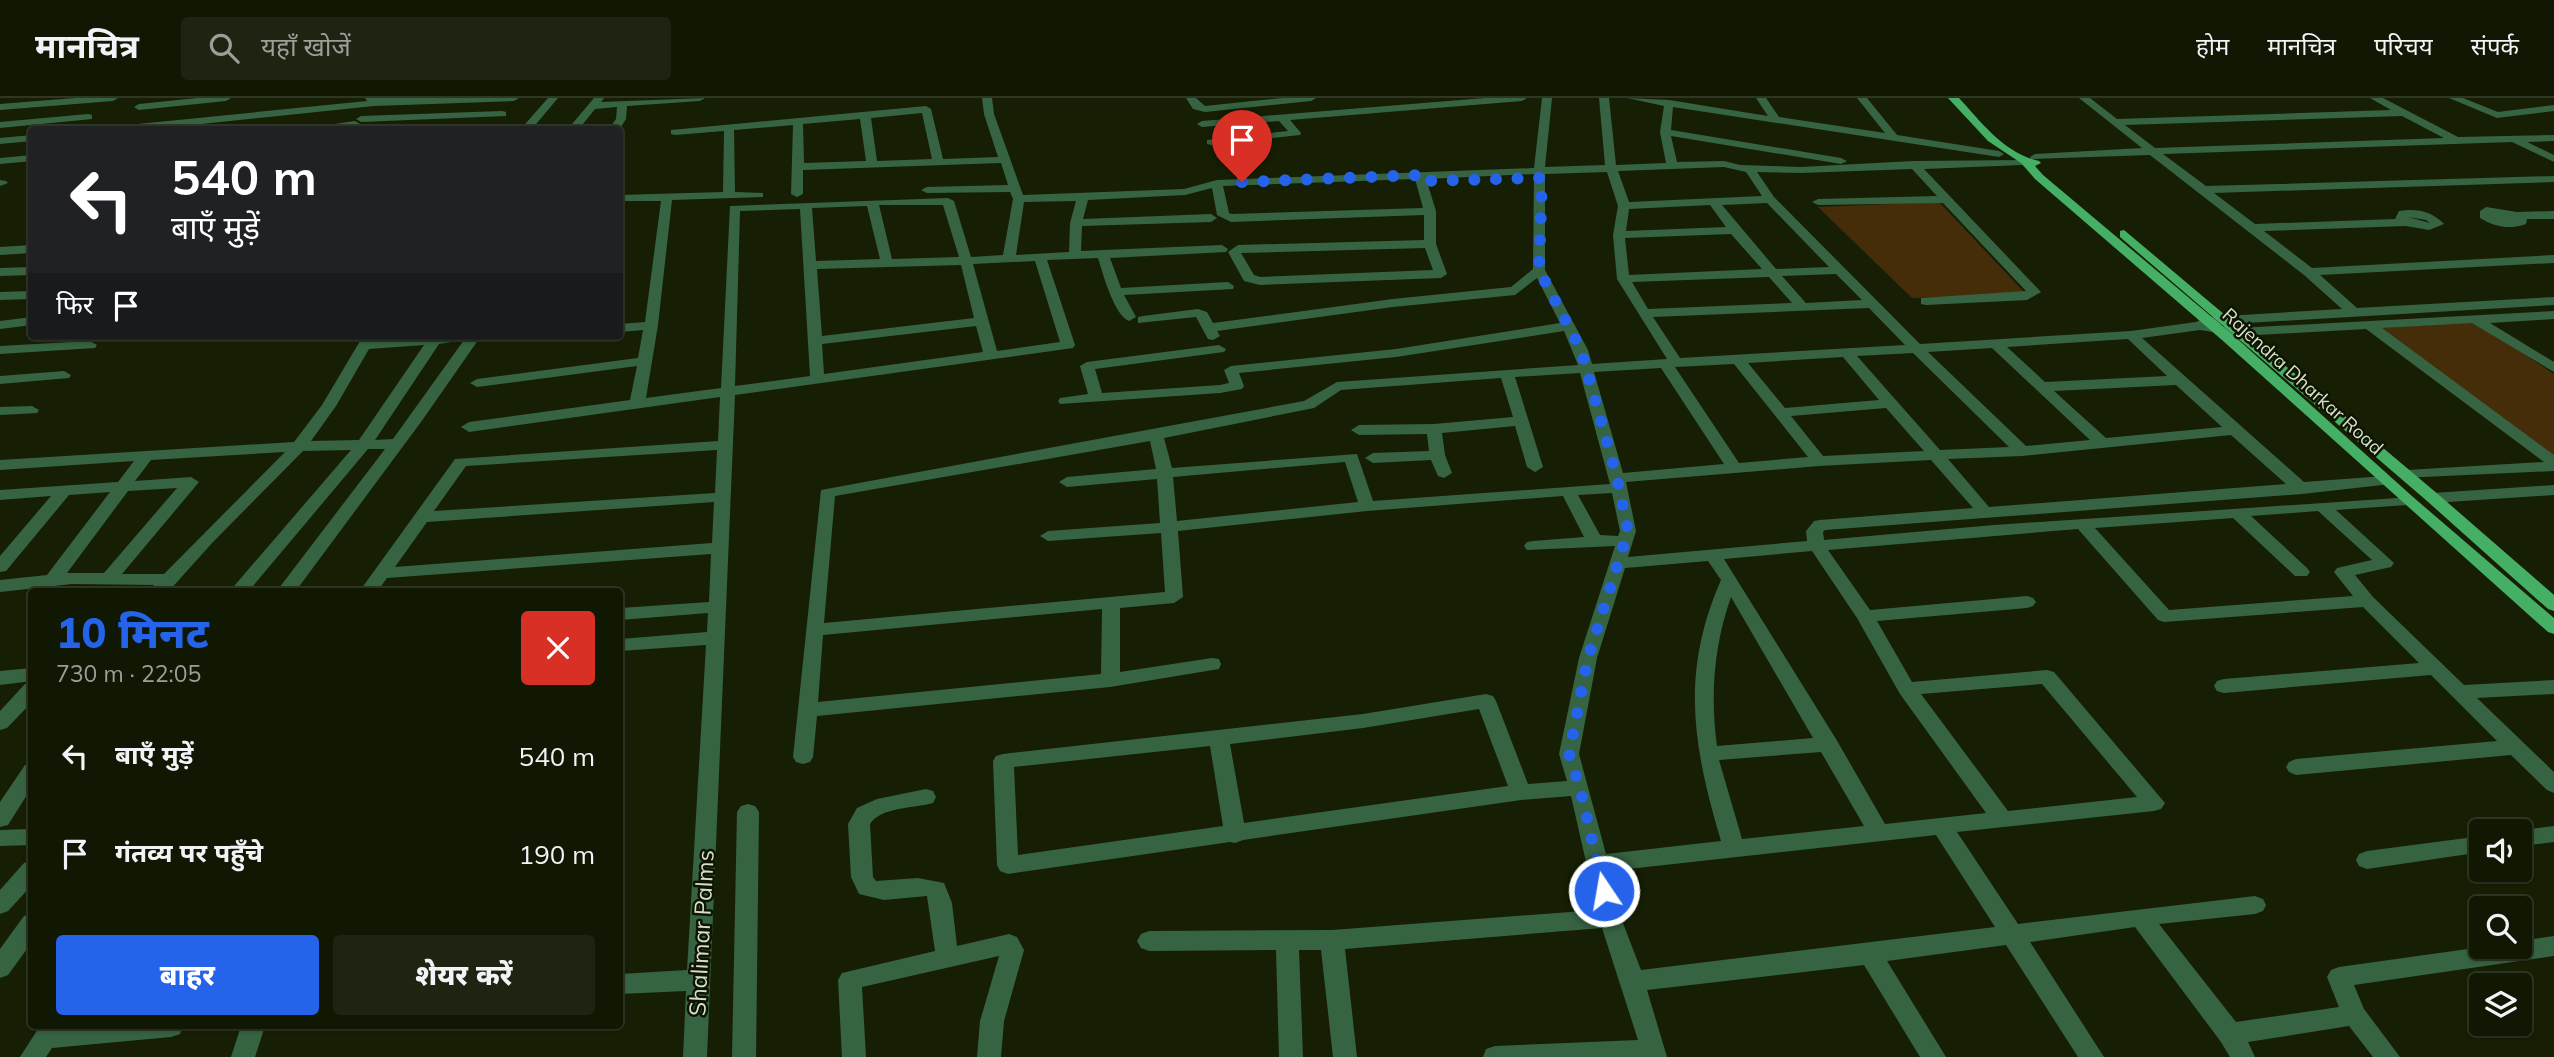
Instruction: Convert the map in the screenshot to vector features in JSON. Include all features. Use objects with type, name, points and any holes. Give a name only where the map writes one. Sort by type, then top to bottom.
[{"type":"main road","name":"Rajendra Dharkar Road","points":[[1953,98],[1988,135],[2028,159]]},
{"type":"main road","name":"Rajendra Dharkar Road","points":[[1966,98],[2028,159],[2385,481],[2554,628]]},
{"type":"main road","name":"Rajendra Dharkar Road","points":[[2213,325],[2239,332],[2554,605]]},
{"type":"street","points":[[0,107],[113,98]]},
{"type":"street","points":[[139,107],[226,98]]},
{"type":"street","points":[[169,126],[372,100],[514,98],[492,126]]},
{"type":"street","points":[[527,126],[553,98]]},
{"type":"street","points":[[575,126],[596,102],[622,104],[700,98]]},
{"type":"street","points":[[986,98],[1016,193],[1009,259]]},
{"type":"street","points":[[1191,98],[1197,107],[1205,109],[1311,98]]},
{"type":"street","points":[[1354,98],[1364,111]]},
{"type":"street","points":[[1202,124],[1522,98]]},
{"type":"street","points":[[1495,1057],[1653,1054],[1633,981],[1610,918],[1580,788],[1569,754],[1588,658],[1620,564],[1628,531],[1618,483],[1581,350],[1539,270],[1540,153],[1547,98]]},
{"type":"street","points":[[1604,98],[1613,171],[1624,206],[1619,235],[1623,279],[1735,469]]},
{"type":"street","points":[[1637,98],[1669,103],[1699,102],[1776,120],[2028,159]]},
{"type":"street","points":[[1761,98],[1776,120]]},
{"type":"street","points":[[1862,98],[1894,138]]},
{"type":"street","points":[[2084,98],[2309,272],[2354,313]]},
{"type":"street","points":[[2375,98],[2457,140]]},
{"type":"street","points":[[2454,98],[2497,115],[2554,108]]},
{"type":"street","points":[[355,124],[372,100]]},
{"type":"street","points":[[169,126],[188,102]]},
{"type":"street","points":[[675,132],[865,116],[925,103],[938,162]]},
{"type":"street","points":[[1669,103],[1665,132],[1672,164]]},
{"type":"street","points":[[616,126],[621,119],[622,104]]},
{"type":"street","points":[[2115,122],[2403,113]]},
{"type":"street","points":[[336,126],[502,114]]},
{"type":"street","points":[[2497,115],[2505,127],[2554,159]]},
{"type":"street","points":[[865,116],[873,164]]},
{"type":"street","points":[[0,125],[88,117]]},
{"type":"street","points":[[1210,142],[1296,133],[1281,117]]},
{"type":"street","points":[[797,122],[798,167],[810,264],[817,380]]},
{"type":"street","name":"Shalimar Palms","points":[[695,1057],[728,393],[731,202],[729,127]]},
{"type":"street","points":[[1665,132],[1801,153],[1864,166]]},
{"type":"street","points":[[0,141],[28,138]]},
{"type":"street","points":[[1613,171],[1672,164],[1724,164],[1745,168],[1801,170],[2457,140],[2513,139],[2528,143],[2554,138]]},
{"type":"street","points":[[2155,154],[2528,143],[2554,145]]},
{"type":"street","points":[[1801,153],[1801,170]]},
{"type":"street","points":[[0,161],[28,158]]},
{"type":"street","points":[[1833,159],[1877,158]]},
{"type":"street","points":[[798,167],[1005,160]]},
{"type":"street","points":[[1913,164],[2034,292],[2027,296],[1926,301]]},
{"type":"street","points":[[623,209],[666,203],[1016,193],[1083,197],[1185,192],[1216,185],[1613,171],[1732,173],[1745,168]]},
{"type":"street","points":[[1745,168],[1770,199],[1917,349],[2022,451]]},
{"type":"street","points":[[1419,178],[1430,211],[1430,244],[1441,274],[1260,281],[1249,278],[1234,252],[1242,248],[1430,244]]},
{"type":"street","points":[[2203,190],[2554,179]]},
{"type":"street","points":[[1216,185],[1223,215],[1231,218],[1430,211]]},
{"type":"street","points":[[801,200],[948,201],[1016,193]]},
{"type":"street","points":[[1075,257],[1076,223],[1083,197]]},
{"type":"street","points":[[623,198],[666,203]]},
{"type":"street","points":[[1818,202],[1946,198]]},
{"type":"street","points":[[1624,206],[1770,199]]},
{"type":"street","points":[[948,201],[991,356]]},
{"type":"street","points":[[872,202],[887,264]]},
{"type":"street","points":[[1714,202],[1734,230],[1803,307]]},
{"type":"street","points":[[637,405],[651,325],[666,203]]},
{"type":"street","points":[[2516,216],[2554,215]]},
{"type":"street","points":[[1076,223],[1211,218]]},
{"type":"street","points":[[2252,228],[2406,222]]},
{"type":"street","points":[[1619,235],[1734,230]]},
{"type":"street","points":[[0,251],[28,249]]},
{"type":"street","points":[[810,264],[887,264],[1222,249]]},
{"type":"street","points":[[1104,255],[1116,292],[1136,318],[1198,313],[1202,315],[1237,386]]},
{"type":"street","points":[[469,427],[1068,345],[1040,257]]},
{"type":"street","points":[[2309,272],[2554,259]]},
{"type":"street","points":[[1209,328],[1515,290],[1539,270]]},
{"type":"street","points":[[1623,279],[1840,270]]},
{"type":"street","points":[[0,272],[28,271]]},
{"type":"street","points":[[1116,292],[1228,286]]},
{"type":"street","points":[[0,296],[28,295]]},
{"type":"street","points":[[803,757],[827,493],[1156,436],[1309,405],[1337,386],[1845,351],[2131,335],[2354,313],[2554,301]]},
{"type":"street","points":[[1642,313],[1873,304]]},
{"type":"street","points":[[2239,332],[2554,315]]},
{"type":"street","points":[[2476,320],[2554,368]]},
{"type":"street","points":[[0,325],[28,321]]},
{"type":"street","points":[[815,341],[982,321]]},
{"type":"street","points":[[623,328],[651,325]]},
{"type":"street","points":[[1231,370],[1396,353],[1569,326]]},
{"type":"street","points":[[2370,326],[2554,464]]},
{"type":"street","points":[[2131,335],[2302,489]]},
{"type":"street","points":[[242,588],[364,444],[434,340]]},
{"type":"street","points":[[288,588],[416,419],[471,340]]},
{"type":"street","points":[[0,586],[53,580],[109,578],[163,586],[299,446],[329,406],[367,341]]},
{"type":"street","points":[[1996,344],[2101,442]]},
{"type":"street","points":[[0,350],[90,345]]},
{"type":"street","points":[[1096,398],[1087,366],[1219,349]]},
{"type":"street","points":[[1845,351],[1984,511]]},
{"type":"street","points":[[1737,358],[1819,461]]},
{"type":"street","points":[[477,383],[645,361]]},
{"type":"street","points":[[1065,401],[1220,390],[1237,386],[1271,366]]},
{"type":"street","points":[[1507,373],[1535,467]]},
{"type":"street","points":[[0,380],[64,376]]},
{"type":"street","points":[[2042,387],[2181,380]]},
{"type":"street","points":[[1780,412],[1891,404]]},
{"type":"street","points":[[0,411],[32,410]]},
{"type":"street","points":[[1359,430],[1434,429],[1520,421]]},
{"type":"street","points":[[1434,429],[1437,455],[1444,473]]},
{"type":"street","points":[[1048,536],[1169,527],[1367,506],[1568,491],[1819,461],[2022,451],[2234,430]]},
{"type":"street","points":[[816,630],[1174,597],[1165,474],[1156,436]]},
{"type":"street","points":[[0,465],[299,446],[395,444]]},
{"type":"street","points":[[371,588],[461,462],[725,445]]},
{"type":"street","points":[[1373,458],[1437,455]]},
{"type":"street","points":[[53,580],[146,456]]},
{"type":"street","points":[[1066,482],[1351,457],[1367,506]]},
{"type":"street","points":[[2407,475],[2554,464]]},
{"type":"street","points":[[2003,820],[1907,689],[1865,616],[1816,545],[1814,531],[1820,525],[1830,522],[2385,481]]},
{"type":"street","points":[[0,496],[191,482],[109,578]]},
{"type":"street","points":[[0,567],[65,490]]},
{"type":"street","points":[[2433,498],[2554,490]]},
{"type":"street","points":[[1568,491],[1592,538],[1597,541]]},
{"type":"street","points":[[421,517],[722,497]]},
{"type":"street","points":[[1620,564],[1816,545],[2407,500]]},
{"type":"street","points":[[2324,508],[2385,563],[2343,572],[2368,601],[2554,785]]},
{"type":"street","points":[[2238,513],[2301,572]]},
{"type":"street","points":[[2083,524],[2164,616],[2368,601]]},
{"type":"street","points":[[1534,546],[1627,541]]},
{"type":"street","points":[[381,573],[720,548]]},
{"type":"street","points":[[1712,554],[1829,744],[1880,834]]},
{"type":"street","points":[[1730,580],[1718,604],[1704,682],[1708,754],[1734,847]]},
{"type":"street","points":[[1865,616],[2027,601]]},
{"type":"street","points":[[1110,680],[1111,602]]},
{"type":"street","points":[[623,614],[717,607]]},
{"type":"street","points":[[623,645],[715,638]]},
{"type":"street","points":[[807,710],[1110,680],[1212,664]]},
{"type":"street","points":[[2224,686],[2435,668]]},
{"type":"street","points":[[0,678],[28,674]]},
{"type":"street","points":[[1598,864],[2154,803],[2047,677],[1907,689]]},
{"type":"street","points":[[2460,692],[2554,687]]},
{"type":"street","points":[[0,723],[28,693]]},
{"type":"street","points":[[1521,792],[1486,701],[1219,738],[1003,761],[1008,865],[1235,835],[1521,792],[1580,788]]},
{"type":"street","points":[[1219,738],[1235,835]]},
{"type":"street","points":[[1708,754],[1829,744]]},
{"type":"street","points":[[2296,766],[2515,747]]},
{"type":"street","points":[[0,819],[28,776]]},
{"type":"street","points":[[926,797],[877,807],[864,814],[859,824],[862,877],[867,888],[879,893],[924,885],[936,889],[941,903],[947,958]]},
{"type":"street","points":[[744,1057],[748,812]]},
{"type":"street","points":[[1942,827],[2092,1057]]},
{"type":"street","points":[[2532,837],[2554,834]]},
{"type":"street","points":[[0,838],[28,837]]},
{"type":"street","points":[[2367,860],[2469,846]]},
{"type":"street","points":[[0,905],[28,874]]},
{"type":"street","points":[[1633,981],[2255,905]]},
{"type":"street","points":[[2140,917],[2230,1034],[2243,1057]]},
{"type":"street","points":[[1149,941],[1332,940],[1610,918]]},
{"type":"street","points":[[0,968],[28,929]]},
{"type":"street","points":[[1287,940],[1291,1057]]},
{"type":"street","points":[[1332,940],[1345,1057]]},
{"type":"street","points":[[854,1057],[850,981],[1009,944],[1012,950],[992,1021],[989,1057]]},
{"type":"street","points":[[2388,1057],[2354,1015],[2339,977],[2554,946]]},
{"type":"street","points":[[1870,954],[1934,1057]]},
{"type":"street","points":[[623,984],[699,980]]},
{"type":"street","points":[[2230,1034],[2354,1015]]},
{"type":"street","points":[[44,1040],[144,1029]]},
{"type":"street","points":[[243,1057],[252,1029]]},
{"type":"shaded area","points":[[1939,202],[2026,294],[1912,298],[1818,207]]},
{"type":"shaded area","points":[[2476,322],[2554,374],[2554,456],[2380,328]]},
{"type":"route","points":[[1242,182],[1419,175],[1420,181],[1542,178],[1539,270],[1581,350],[1617,478],[1628,531],[1620,564],[1588,658],[1569,754],[1580,788],[1604,891]]}]
